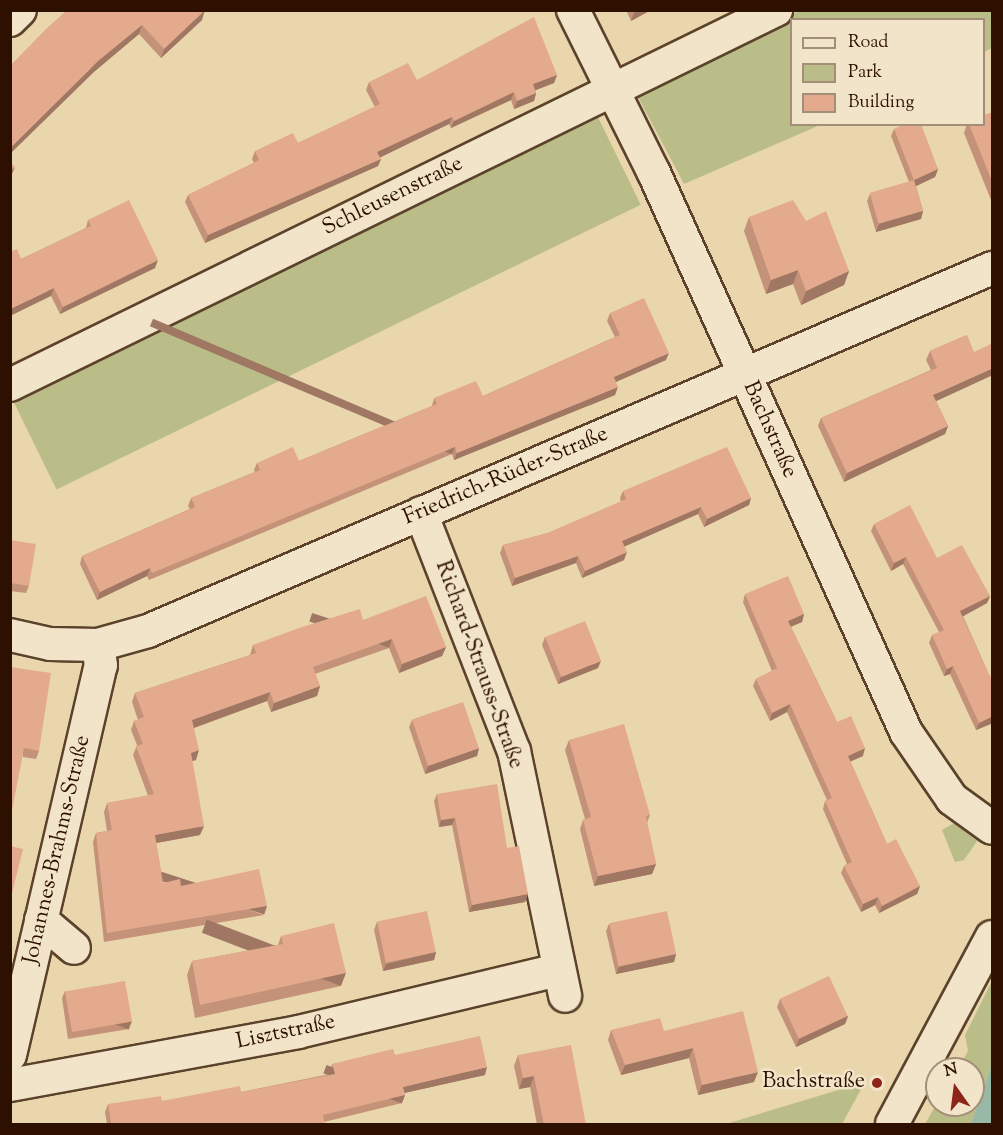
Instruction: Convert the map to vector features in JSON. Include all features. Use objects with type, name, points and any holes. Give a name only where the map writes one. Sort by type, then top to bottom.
[{"type":"street","points":[[10,20],[20,10]]},
{"type":"street","name":"Bachstraße","points":[[573,10],[610,90],[654,173],[906,732],[952,799],[993,828]]},
{"type":"street","name":"Schleusenstraße","points":[[10,385],[776,10]]},
{"type":"street","name":"Friedrich-Rüder-Straße","points":[[10,635],[50,644],[98,645],[148,631],[993,268]]},
{"type":"street","name":"Richard-Strauss-Straße","points":[[421,513],[514,750],[562,983]]},
{"type":"street","name":"Johannes-Brahms-Straße","points":[[10,1055],[101,665],[98,645]]},
{"type":"street","points":[[41,920],[74,948]]},
{"type":"street","points":[[892,1125],[993,937]]},
{"type":"street","name":"Lisztstraße","points":[[10,1086],[562,983]]},
{"type":"green space","points":[[799,11],[992,11],[992,48],[985,52],[985,18],[790,18],[790,126],[818,126],[684,184],[636,93]]},
{"type":"green space","points":[[596,113],[641,205],[56,490],[12,398]]},
{"type":"green space","points":[[954,823],[977,841],[964,860],[955,862],[942,830]]},
{"type":"green space","points":[[992,981],[992,1064],[985,1084],[985,1057],[965,1057],[968,1051],[965,1035]]},
{"type":"green space","points":[[865,1082],[842,1124],[726,1124]]},
{"type":"green space","points":[[929,1117],[973,1117],[971,1124],[925,1124]]},
{"type":"shaded area","points":[[992,1064],[992,1124],[971,1124],[973,1117],[985,1117],[985,1084]]},
{"type":"building","points":[[67,10],[205,10],[164,49],[142,25],[98,61],[10,148],[10,66]]},
{"type":"building","points":[[534,17],[557,75],[533,84],[536,93],[517,101],[514,92],[454,121],[452,117],[377,152],[381,159],[208,235],[188,195],[259,160],[255,151],[293,133],[298,143],[380,104],[369,82],[408,63],[417,80]]},
{"type":"building","points":[[993,112],[993,184],[970,126],[985,126],[985,115]]},
{"type":"building","points":[[900,126],[922,126],[938,169],[914,180],[894,129]]},
{"type":"building","points":[[914,180],[923,211],[879,223],[870,193]]},
{"type":"building","points":[[129,200],[158,260],[63,307],[54,288],[10,309],[10,252],[17,249],[21,259],[91,226],[88,220]]},
{"type":"building","points":[[793,200],[806,221],[826,211],[849,271],[806,291],[798,270],[771,280],[749,217]]},
{"type":"building","points":[[644,298],[669,353],[614,377],[618,387],[457,453],[455,447],[152,573],[150,568],[100,592],[82,556],[195,507],[191,498],[260,470],[257,463],[293,447],[299,461],[437,404],[434,398],[476,381],[483,396],[620,335],[610,313]]},
{"type":"building","points":[[967,335],[974,352],[993,343],[993,368],[933,395],[948,426],[847,473],[821,418],[937,368],[930,351]]},
{"type":"building","points":[[727,447],[751,498],[707,519],[701,507],[622,541],[627,552],[585,571],[578,556],[515,578],[503,545],[548,533],[626,499],[623,491]]},
{"type":"building","points":[[910,505],[937,558],[962,545],[990,596],[960,611],[990,677],[993,676],[993,716],[979,723],[953,666],[947,669],[932,635],[944,630],[906,557],[894,563],[874,524]]},
{"type":"building","points":[[10,540],[36,544],[29,586],[10,583]]},
{"type":"building","points":[[788,576],[804,614],[788,621],[837,722],[851,716],[865,748],[848,756],[887,844],[896,839],[920,886],[882,906],[878,897],[863,904],[844,866],[852,862],[825,801],[832,798],[790,704],[772,713],[756,679],[777,668],[745,594]]},
{"type":"building","points":[[426,596],[446,647],[402,664],[392,639],[313,667],[320,686],[274,703],[270,692],[192,720],[199,750],[191,753],[204,826],[155,835],[163,883],[180,879],[181,886],[259,869],[267,906],[107,933],[96,833],[112,830],[107,803],[154,794],[136,746],[143,744],[134,721],[144,717],[135,693],[256,653],[253,645],[299,628],[360,609],[363,620]]},
{"type":"building","points":[[585,621],[601,661],[561,677],[545,637]]},
{"type":"building","points":[[10,667],[51,673],[39,751],[24,748],[10,821]]},
{"type":"building","points":[[463,702],[479,748],[428,766],[412,720]]},
{"type":"building","points":[[624,724],[650,815],[646,816],[656,864],[598,876],[583,820],[591,817],[569,740]]},
{"type":"building","points":[[497,784],[507,848],[519,846],[528,894],[472,905],[455,818],[441,820],[437,794]]},
{"type":"building","points":[[10,846],[23,849],[10,901]]},
{"type":"building","points":[[427,911],[436,952],[386,963],[377,922]]},
{"type":"building","points":[[667,911],[676,954],[618,966],[609,923]]},
{"type":"building","points":[[334,923],[346,973],[200,1005],[192,961],[283,944],[281,936]]},
{"type":"building","points":[[829,976],[848,1016],[799,1039],[780,999]]},
{"type":"building","points":[[125,981],[132,1021],[72,1032],[65,992]]},
{"type":"building","points":[[743,1011],[758,1072],[702,1085],[693,1048],[625,1065],[611,1030],[660,1018],[664,1031]]},
{"type":"building","points":[[480,1036],[487,1067],[403,1087],[405,1095],[323,1115],[325,1125],[103,1125],[111,1123],[108,1104],[161,1096],[162,1101],[240,1086],[241,1092],[335,1074],[332,1064],[393,1049],[395,1055]]},
{"type":"building","points":[[571,1045],[586,1125],[544,1125],[534,1076],[523,1078],[518,1055]]},
{"type":"place","name":"Bachstraße","points":[[877,1083]]}]
